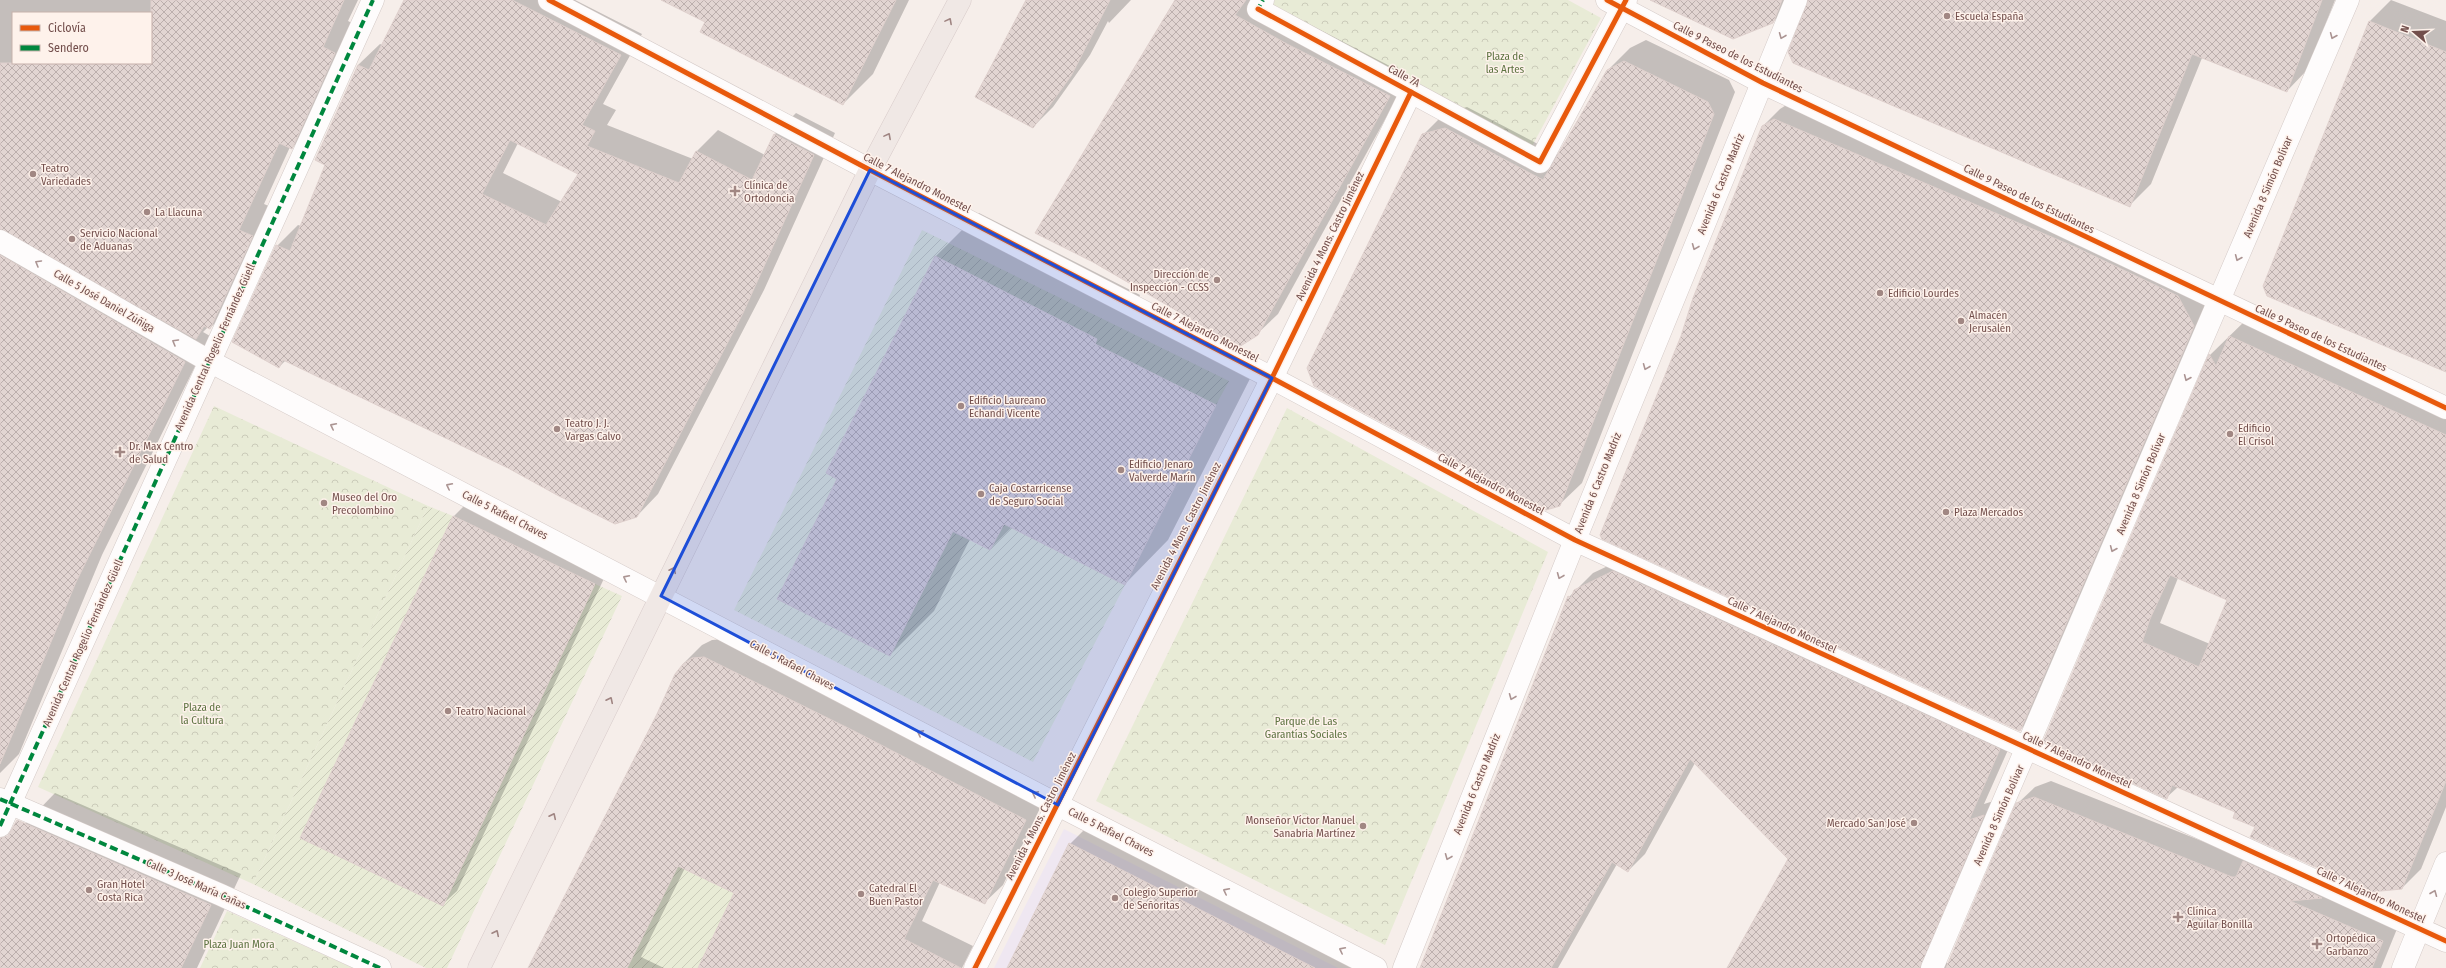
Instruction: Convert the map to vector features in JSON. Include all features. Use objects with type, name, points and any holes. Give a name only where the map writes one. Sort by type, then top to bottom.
[{"type":"highway","points":[[479,968],[870,170],[960,0]]},
{"type":"street","name":"Avenida Central Rogelio Fernández Güell","points":[[0,826],[5,801],[209,361],[373,0]]},
{"type":"street","name":"Calle 7 Alejandro Monestel","points":[[549,0],[870,170],[1272,378],[1574,540],[2446,941]]},
{"type":"street","name":"Avenida 6 Castro Madriz","points":[[1404,968],[1574,540],[1796,0]]},
{"type":"street","name":"Avenida 8 Simón Bolívar","points":[[1932,968],[2028,749],[2348,0]]},
{"type":"street","name":"Calle 9 Paseo de los Estudiantes","points":[[1618,3],[1763,83],[2446,408]]},
{"type":"street","name":"Calle 7A","points":[[1260,4],[1411,92],[1540,162],[1618,3]]},
{"type":"street","name":"Avenida 4 Mons. Castro Jiménez","points":[[976,968],[1272,378],[1411,92]]},
{"type":"street","name":"Calle 5 José Daniel Zúñiga","points":[[0,241],[209,361]]},
{"type":"street","name":"Calle 5 Rafael Chaves","points":[[209,361],[661,596],[1058,806],[1376,968]]},
{"type":"street","name":"Calle 3 José María Cañas","points":[[5,801],[221,895],[380,968]]},
{"type":"street","points":[[2403,968],[2446,863]]},
{"type":"highlighted area","points":[[870,170],[1272,378],[1058,805],[661,596]]},
{"type":"shaded area","name":"Colegio Superior de Señoritas","points":[[1064,829],[1338,968],[994,968]]},
{"type":"green space","name":"Plaza de las Artes","points":[[1275,0],[1568,0],[1601,18],[1531,148],[1272,6]]},
{"type":"green space","points":[[922,230],[1229,381],[1216,405],[1118,356],[1027,535],[1125,585],[1033,762],[734,610]],"holes":[[[935,256],[1097,339],[990,550],[826,472]]]},
{"type":"green space","name":"Plaza de la Cultura","points":[[214,406],[428,506],[253,884],[38,787]]},
{"type":"green space","name":"Parque de Las Garantías Sociales","points":[[1287,408],[1548,552],[1385,945],[1096,801]]},
{"type":"green space","points":[[428,506],[453,516],[301,838],[443,905],[595,584],[622,596],[447,968],[426,968],[253,884]]},
{"type":"green space","points":[[678,866],[734,893],[698,968],[627,968]]},
{"type":"green space","name":"Plaza Juan Mora","points":[[227,911],[353,968],[200,968]]},
{"type":"building","points":[[151,0],[344,0],[323,47],[335,53],[292,149],[279,143],[239,230],[253,236],[210,329],[204,326],[196,339],[0,229],[0,63],[152,64]]},
{"type":"building","points":[[404,0],[512,0],[621,55],[582,125],[595,131],[587,146],[679,183],[696,151],[752,180],[774,134],[814,155],[743,313],[637,517],[615,524],[557,495],[508,468],[283,360],[279,368],[232,342],[276,245],[290,251],[325,165],[315,160],[358,65],[369,70]],"holes":[[[510,140],[578,174],[546,225],[482,194]]]},
{"type":"building","points":[[661,0],[896,0],[843,105],[700,32],[705,22]]},
{"type":"building","points":[[1026,0],[1110,0],[1071,76],[1033,128],[975,97]]},
{"type":"building","points":[[1175,0],[1246,0],[1235,15],[1287,44],[1390,96],[1258,335],[1239,347],[1093,262],[1035,233]]},
{"type":"building","points":[[1650,0],[1782,0],[1773,23],[1733,39]]},
{"type":"building","points":[[1808,0],[2322,0],[2287,92],[2192,54],[2130,207],[1793,63],[1788,52]]},
{"type":"building","points":[[2369,21],[2446,52],[2446,372],[2267,296],[2263,286]]},
{"type":"building","points":[[1624,61],[1708,102],[1714,114],[1560,506],[1546,510],[1314,386],[1307,368],[1422,134],[1445,128],[1543,180],[1607,70]]},
{"type":"building","points":[[1774,119],[2075,247],[2178,296],[2194,326],[2020,731],[1602,539],[1600,535],[1681,336],[1693,298],[1762,126]]},
{"type":"building","points":[[0,255],[185,362],[76,582],[0,764]]},
{"type":"building","name":"Edificio Laureano Echandi Vicente","points":[[935,256],[1097,339],[1095,344],[1216,405],[1125,585],[1004,524],[990,550],[953,531],[890,656],[777,599],[837,479],[826,473]]},
{"type":"building","points":[[2229,336],[2446,435],[2446,781],[2402,889],[2370,892],[2250,837],[2255,827],[2233,818],[2235,812],[2172,785],[2167,799],[2043,742],[2209,354],[2216,366]],"holes":[[[2170,575],[2227,600],[2199,667],[2142,642],[2150,619]]]},
{"type":"building","name":"Teatro Nacional","points":[[453,516],[595,584],[443,906],[300,838]]},
{"type":"building","points":[[1613,571],[2000,749],[1969,820],[1984,815],[1920,968],[1727,968],[1788,859],[1690,759],[1628,872],[1612,862],[1551,968],[1420,968],[1568,596],[1571,598],[1574,590]]},
{"type":"building","points":[[704,657],[854,731],[1026,820],[985,904],[933,880],[904,939],[961,968],[698,968],[734,893],[678,866],[627,968],[528,968],[657,714],[675,674],[683,664],[692,658]]},
{"type":"building","points":[[2034,797],[2232,877],[2236,877],[2243,861],[2322,898],[2290,901],[2383,941],[2372,968],[1946,968],[2016,803]]},
{"type":"building","name":"Gran Hotel Costa Rica","points":[[17,820],[211,905],[181,968],[0,968],[0,838],[8,836]]},
{"type":"building","name":"Colegio Superior de Señoritas","points":[[1069,843],[1315,968],[1007,968]]},
{"type":"marked path","points":[[0,826],[373,0]]},
{"type":"marked path","points":[[1261,10],[1258,9],[1263,0]]},
{"type":"marked path","points":[[0,799],[221,895],[380,968]]},
{"type":"cycle path","points":[[549,0],[870,170],[1272,378],[1575,540],[2446,941]]},
{"type":"cycle path","points":[[1607,0],[1763,83],[2446,408]]},
{"type":"cycle path","points":[[1258,9],[1540,162],[1626,0]]},
{"type":"cycle path","points":[[975,968],[1272,378],[1411,92]]},
{"type":"place","name":"Escuela España","points":[[1947,16]]},
{"type":"place","name":"Teatro Variedades","points":[[33,174]]},
{"type":"place","name":"Clínica de Ortodoncia","points":[[735,191]]},
{"type":"place","name":"La Llacuna","points":[[147,212]]},
{"type":"place","name":"Servicio Nacional de Aduanas","points":[[72,239]]},
{"type":"place","name":"Dirección de Inspección - CCSS","points":[[1217,280]]},
{"type":"place","name":"Edificio Lourdes","points":[[1880,293]]},
{"type":"place","name":"Almacén Jerusalén","points":[[1961,321]]},
{"type":"place","name":"Edificio Laureano Echandi Vicente","points":[[961,406]]},
{"type":"place","name":"Teatro J. J. Vargas Calvo","points":[[557,429]]},
{"type":"place","name":"Edificio El Crisol","points":[[2230,434]]},
{"type":"place","name":"Dr. Max Centro de Salud","points":[[120,452]]},
{"type":"place","name":"Edificio Jenaro Valverde Marín","points":[[1121,470]]},
{"type":"place","name":"Caja Costarricense de Seguro Social","points":[[981,494]]},
{"type":"place","name":"Museo del Oro Precolombino","points":[[324,503]]},
{"type":"place","name":"Plaza Mercados","points":[[1946,512]]},
{"type":"place","name":"Teatro Nacional","points":[[448,711]]},
{"type":"place","name":"Mercado San José","points":[[1914,823]]},
{"type":"place","name":"Monseñor Víctor Manuel Sanabria Martínez","points":[[1363,826]]},
{"type":"place","name":"Gran Hotel Costa Rica","points":[[89,890]]},
{"type":"place","name":"Catedral El Buen Pastor","points":[[861,894]]},
{"type":"place","name":"Colegio Superior de Señoritas","points":[[1115,898]]},
{"type":"place","name":"Clínica Aguilar Bonilla","points":[[2178,917]]},
{"type":"place","name":"Ortopédica Garbanzo","points":[[2317,944]]}]
